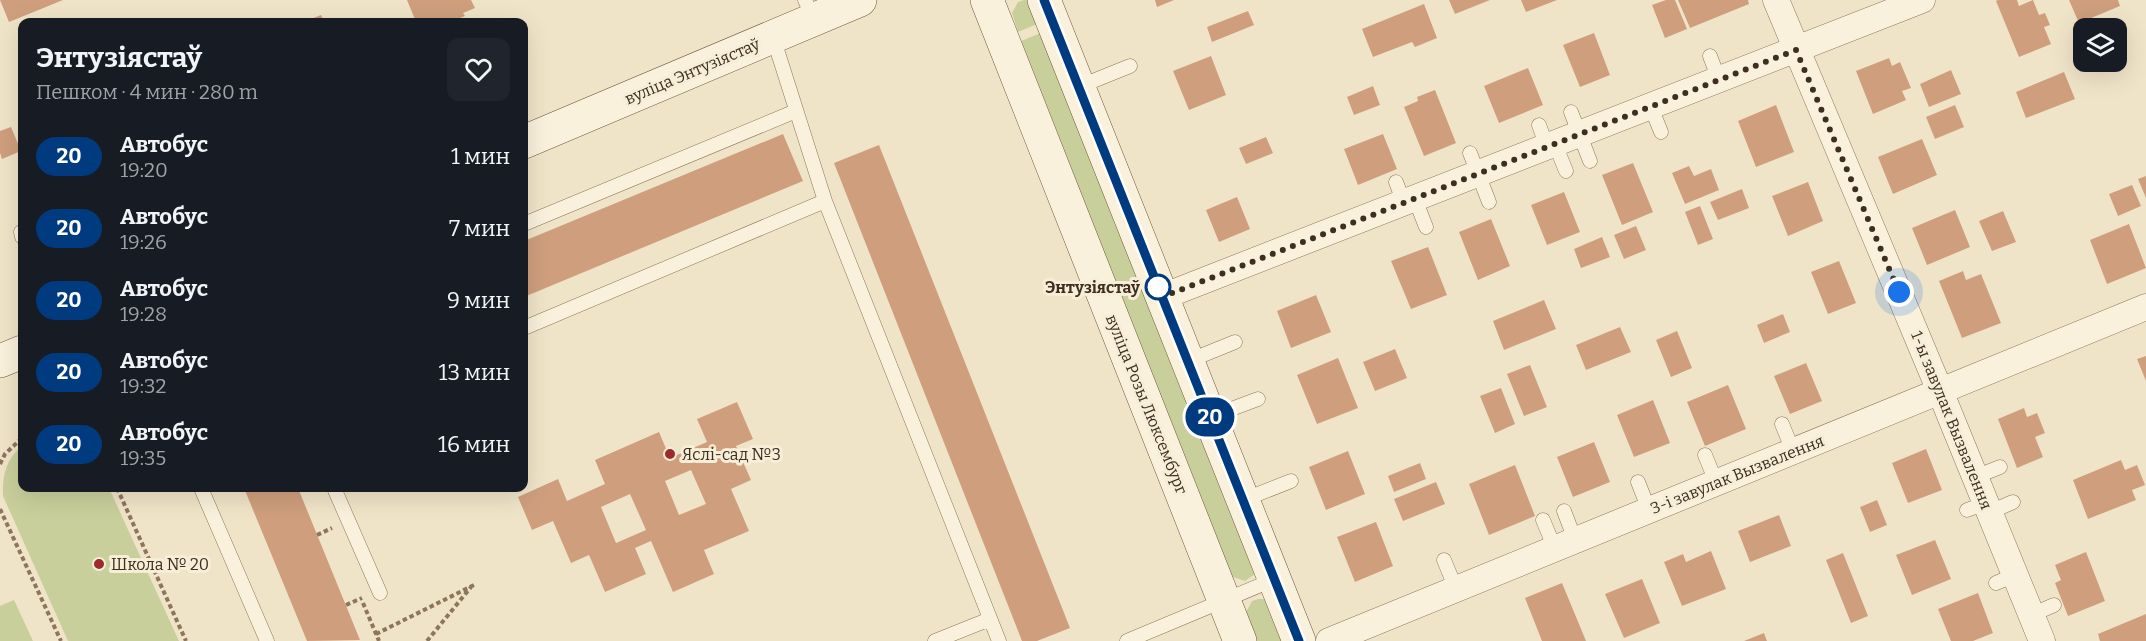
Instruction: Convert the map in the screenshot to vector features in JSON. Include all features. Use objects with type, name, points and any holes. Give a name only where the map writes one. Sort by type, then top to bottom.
[{"type":"main road","name":"вуліца Энтузіястаў","points":[[528,140],[772,37],[809,10],[860,0]]},
{"type":"main road","name":"вуліца Розы Люксембург","points":[[987,0],[1240,641]]},
{"type":"main road","points":[[1044,0],[1299,641]]},
{"type":"main road","points":[[0,361],[18,354]]},
{"type":"street","name":"1-ы завулак Вызвалення","points":[[1776,0],[1796,50],[1818,121],[1866,237],[1941,391],[1976,477],[1981,508],[2006,579],[2031,615],[2042,641]]},
{"type":"street","points":[[1162,297],[1405,195],[1474,163],[1547,139],[1575,123],[1651,107],[1922,0]]},
{"type":"street","name":"3-і завулак Вызвалення","points":[[1329,641],[2146,307]]},
{"type":"lane","points":[[772,37],[825,201],[999,641]]},
{"type":"lane","points":[[1710,56],[1719,80]]},
{"type":"lane","points":[[1078,87],[1130,66]]},
{"type":"lane","points":[[1651,107],[1661,132]]},
{"type":"lane","points":[[528,222],[796,111]]},
{"type":"lane","points":[[1575,123],[1590,161]]},
{"type":"lane","points":[[1547,139],[1566,171]]},
{"type":"lane","points":[[1474,163],[1489,202]]},
{"type":"lane","points":[[1405,195],[1426,227]]},
{"type":"lane","points":[[528,326],[825,201]]},
{"type":"lane","points":[[1188,361],[1235,342]]},
{"type":"lane","points":[[1210,417],[1258,399]]},
{"type":"lane","points":[[1782,424],[1793,451]]},
{"type":"lane","points":[[1705,455],[1716,482]]},
{"type":"lane","points":[[1976,477],[2000,467]]},
{"type":"lane","points":[[1243,500],[1291,481]]},
{"type":"lane","points":[[1638,482],[1649,510]]},
{"type":"lane","points":[[203,492],[267,641]]},
{"type":"lane","points":[[336,492],[380,593]]},
{"type":"lane","points":[[1981,508],[2013,502]]},
{"type":"lane","points":[[1564,511],[1565,544]]},
{"type":"lane","points":[[1543,520],[1565,544]]},
{"type":"lane","points":[[1444,560],[1456,589]]},
{"type":"lane","points":[[1127,641],[1275,579]]},
{"type":"lane","points":[[2031,615],[2054,605]]},
{"type":"lane","points":[[935,641],[990,619]]},
{"type":"path","points":[[0,464],[5,454],[18,442]]},
{"type":"path","points":[[119,492],[186,641]]},
{"type":"path","points":[[0,508],[61,641]]},
{"type":"path","points":[[317,535],[333,528]]},
{"type":"path","points":[[376,634],[474,585],[427,641]]},
{"type":"path","points":[[346,605],[362,598]]},
{"type":"green space","points":[[1030,0],[1044,21],[1018,32],[1012,13],[1018,2]]},
{"type":"green space","points":[[1048,30],[1255,574],[1245,581],[1233,577],[1229,572],[1021,41]]},
{"type":"green space","points":[[17,451],[18,492],[111,492],[179,641],[68,641],[3,496],[6,468]]},
{"type":"green space","points":[[1265,599],[1287,641],[1256,641],[1246,612],[1252,601]]},
{"type":"green space","points":[[14,600],[33,641],[0,641],[0,606]]},
{"type":"building","points":[[0,0],[63,0],[18,18],[9,22]]},
{"type":"building","points":[[407,0],[471,0],[475,8],[463,13],[465,16],[460,18],[414,18]]},
{"type":"building","points":[[1155,0],[1174,0],[1157,7]]},
{"type":"building","points":[[1449,0],[1490,0],[1455,14]]},
{"type":"building","points":[[1521,0],[1557,0],[1526,12]]},
{"type":"building","points":[[1666,0],[1675,0],[1687,29],[1665,38],[1652,5]]},
{"type":"building","points":[[1678,0],[1748,0],[1749,4],[1690,28]]},
{"type":"building","points":[[2017,0],[2019,6],[2033,0],[2039,15],[2045,13],[2050,25],[2044,27],[2051,44],[2019,57],[1996,1]]},
{"type":"building","points":[[2069,0],[2118,0],[2120,6],[2091,18],[2077,18]]},
{"type":"building","points":[[1424,4],[1437,38],[1415,47],[1412,42],[1373,57],[1362,29]]},
{"type":"building","points":[[1248,11],[1254,25],[1212,42],[1207,27]]},
{"type":"building","points":[[1594,33],[1610,75],[1580,87],[1563,45]]},
{"type":"building","points":[[1211,56],[1226,95],[1189,110],[1173,71]]},
{"type":"building","points":[[1889,58],[1892,66],[1900,62],[1911,88],[1902,91],[1906,100],[1873,114],[1856,71]]},
{"type":"building","points":[[1528,68],[1543,105],[1499,123],[1484,86]]},
{"type":"building","points":[[1951,70],[1961,94],[1929,107],[1920,84]]},
{"type":"building","points":[[2064,72],[2075,99],[2026,118],[2016,92]]},
{"type":"building","points":[[1373,86],[1380,105],[1354,115],[1347,97]]},
{"type":"building","points":[[1435,90],[1456,143],[1424,156],[1404,107],[1418,101],[1417,97]]},
{"type":"building","points":[[1776,105],[1794,152],[1756,167],[1738,121]]},
{"type":"building","points":[[1955,105],[1964,127],[1935,139],[1926,117]]},
{"type":"building","points":[[11,127],[18,144],[18,152],[2,159],[0,153],[0,131]]},
{"type":"building","points":[[783,134],[803,181],[528,295],[528,239]]},
{"type":"building","points":[[1383,134],[1397,169],[1358,185],[1344,149]]},
{"type":"building","points":[[1266,137],[1273,153],[1246,164],[1239,148]]},
{"type":"building","points":[[1922,139],[1937,175],[1893,194],[1878,157]]},
{"type":"building","points":[[879,145],[1070,628],[1037,641],[1022,641],[834,163]]},
{"type":"building","points":[[1633,163],[1653,212],[1622,225],[1602,175]]},
{"type":"building","points":[[1689,166],[1694,176],[1711,169],[1719,190],[1685,204],[1672,173]]},
{"type":"building","points":[[2146,176],[2146,198],[2138,179]]},
{"type":"building","points":[[1808,182],[1823,221],[1788,236],[1772,196]]},
{"type":"building","points":[[2132,185],[2141,206],[2118,216],[2109,194]]},
{"type":"building","points":[[1742,189],[1749,208],[1718,220],[1710,202]]},
{"type":"building","points":[[1564,192],[1580,232],[1547,245],[1531,205]]},
{"type":"building","points":[[1237,197],[1250,229],[1219,242],[1206,210]]},
{"type":"building","points":[[1700,206],[1713,239],[1698,245],[1685,212]]},
{"type":"building","points":[[1955,210],[1970,247],[1927,265],[1912,228]]},
{"type":"building","points":[[2003,211],[2016,242],[1992,251],[1979,221]]},
{"type":"building","points":[[1491,219],[1510,266],[1478,280],[1459,232]]},
{"type":"building","points":[[2129,224],[2146,268],[2107,284],[2090,240]]},
{"type":"building","points":[[1636,226],[1646,250],[1624,259],[1614,235]]},
{"type":"building","points":[[1602,237],[1610,257],[1581,268],[1574,249]]},
{"type":"building","points":[[1428,247],[1447,295],[1411,309],[1391,261]]},
{"type":"building","points":[[1839,261],[1856,303],[1828,314],[1811,272]]},
{"type":"building","points":[[1963,271],[1966,280],[1981,274],[2001,323],[1962,338],[1939,281]]},
{"type":"building","points":[[1316,295],[1331,332],[1291,348],[1277,311]]},
{"type":"building","points":[[1544,300],[1556,329],[1504,350],[1493,321]]},
{"type":"building","points":[[1783,314],[1790,332],[1764,343],[1757,325]]},
{"type":"building","points":[[1620,327],[1631,352],[1586,370],[1576,345]]},
{"type":"building","points":[[1677,331],[1692,368],[1671,377],[1656,340]]},
{"type":"building","points":[[1395,349],[1407,378],[1375,391],[1363,362]]},
{"type":"building","points":[[2146,356],[2146,381],[2137,359]]},
{"type":"building","points":[[1338,358],[1358,408],[1317,424],[1297,375]]},
{"type":"building","points":[[1806,363],[1822,401],[1790,414],[1774,376]]},
{"type":"building","points":[[1530,365],[1547,407],[1524,416],[1507,374]]},
{"type":"building","points":[[1728,385],[1746,429],[1705,446],[1687,402]]},
{"type":"building","points":[[1501,388],[1515,424],[1495,433],[1480,396]]},
{"type":"building","points":[[1653,400],[1670,443],[1634,457],[1617,415]]},
{"type":"building","points":[[737,402],[753,439],[736,446],[751,480],[731,489],[749,531],[704,550],[714,574],[673,592],[651,541],[635,548],[646,574],[605,592],[589,555],[571,563],[553,521],[532,530],[518,497],[558,479],[567,501],[605,484],[595,460],[659,432],[670,458],[707,442],[697,419]],"holes":[[[691,470],[706,504],[679,515],[665,481]],[[630,494],[646,530],[616,543],[601,507]]]},
{"type":"building","points":[[2024,408],[2027,417],[2037,413],[2045,433],[2035,437],[2043,457],[2017,468],[1998,419]]},
{"type":"building","points":[[1594,442],[1610,482],[1573,497],[1557,457]]},
{"type":"building","points":[[1926,449],[1942,490],[1908,503],[1892,463]]},
{"type":"building","points":[[1348,451],[1365,494],[1326,510],[1309,467]]},
{"type":"building","points":[[2121,460],[2125,470],[2137,465],[2145,485],[2132,490],[2136,500],[2088,519],[2073,480]]},
{"type":"building","points":[[1420,463],[1426,479],[1394,492],[1388,476]]},
{"type":"building","points":[[1515,465],[1535,516],[1489,535],[1469,484]]},
{"type":"building","points":[[1436,482],[1445,504],[1403,521],[1394,499]]},
{"type":"building","points":[[246,492],[300,492],[360,640],[307,641]]},
{"type":"building","points":[[1877,500],[1887,525],[1870,532],[1860,507]]},
{"type":"building","points":[[1779,515],[1791,546],[1750,562],[1738,531]]},
{"type":"building","points":[[1376,522],[1393,566],[1355,582],[1337,537]]},
{"type":"building","points":[[1935,540],[1951,579],[1912,595],[1896,555]]},
{"type":"building","points":[[1711,551],[1726,589],[1682,606],[1664,562],[1683,554],[1686,562]]},
{"type":"building","points":[[2086,552],[2105,601],[2068,616],[2055,583],[2061,580],[2055,565]]},
{"type":"building","points":[[1843,553],[1868,616],[1851,623],[1826,560]]},
{"type":"building","points":[[1642,579],[1660,623],[1624,638],[1605,594]]},
{"type":"building","points":[[1562,583],[1586,641],[1542,641],[1525,598]]},
{"type":"building","points":[[1978,593],[1993,633],[1973,641],[1951,641],[1938,609]]},
{"type":"building","points":[[2146,614],[2146,641],[2100,641],[2098,634]]},
{"type":"building","points":[[1764,633],[1767,641],[1744,641]]},
{"type":"bus line","name":"20","points":[[1044,0],[1299,641]]},
{"type":"place","name":"Энтузіястаў","points":[[1158,287]]},
{"type":"place","name":"Яслі-сад №3","points":[[670,454]]},
{"type":"place","name":"Школа № 20","points":[[99,564]]},
{"type":"route","points":[[1158,287],[1162,297],[1796,50],[1899,292]]}]
